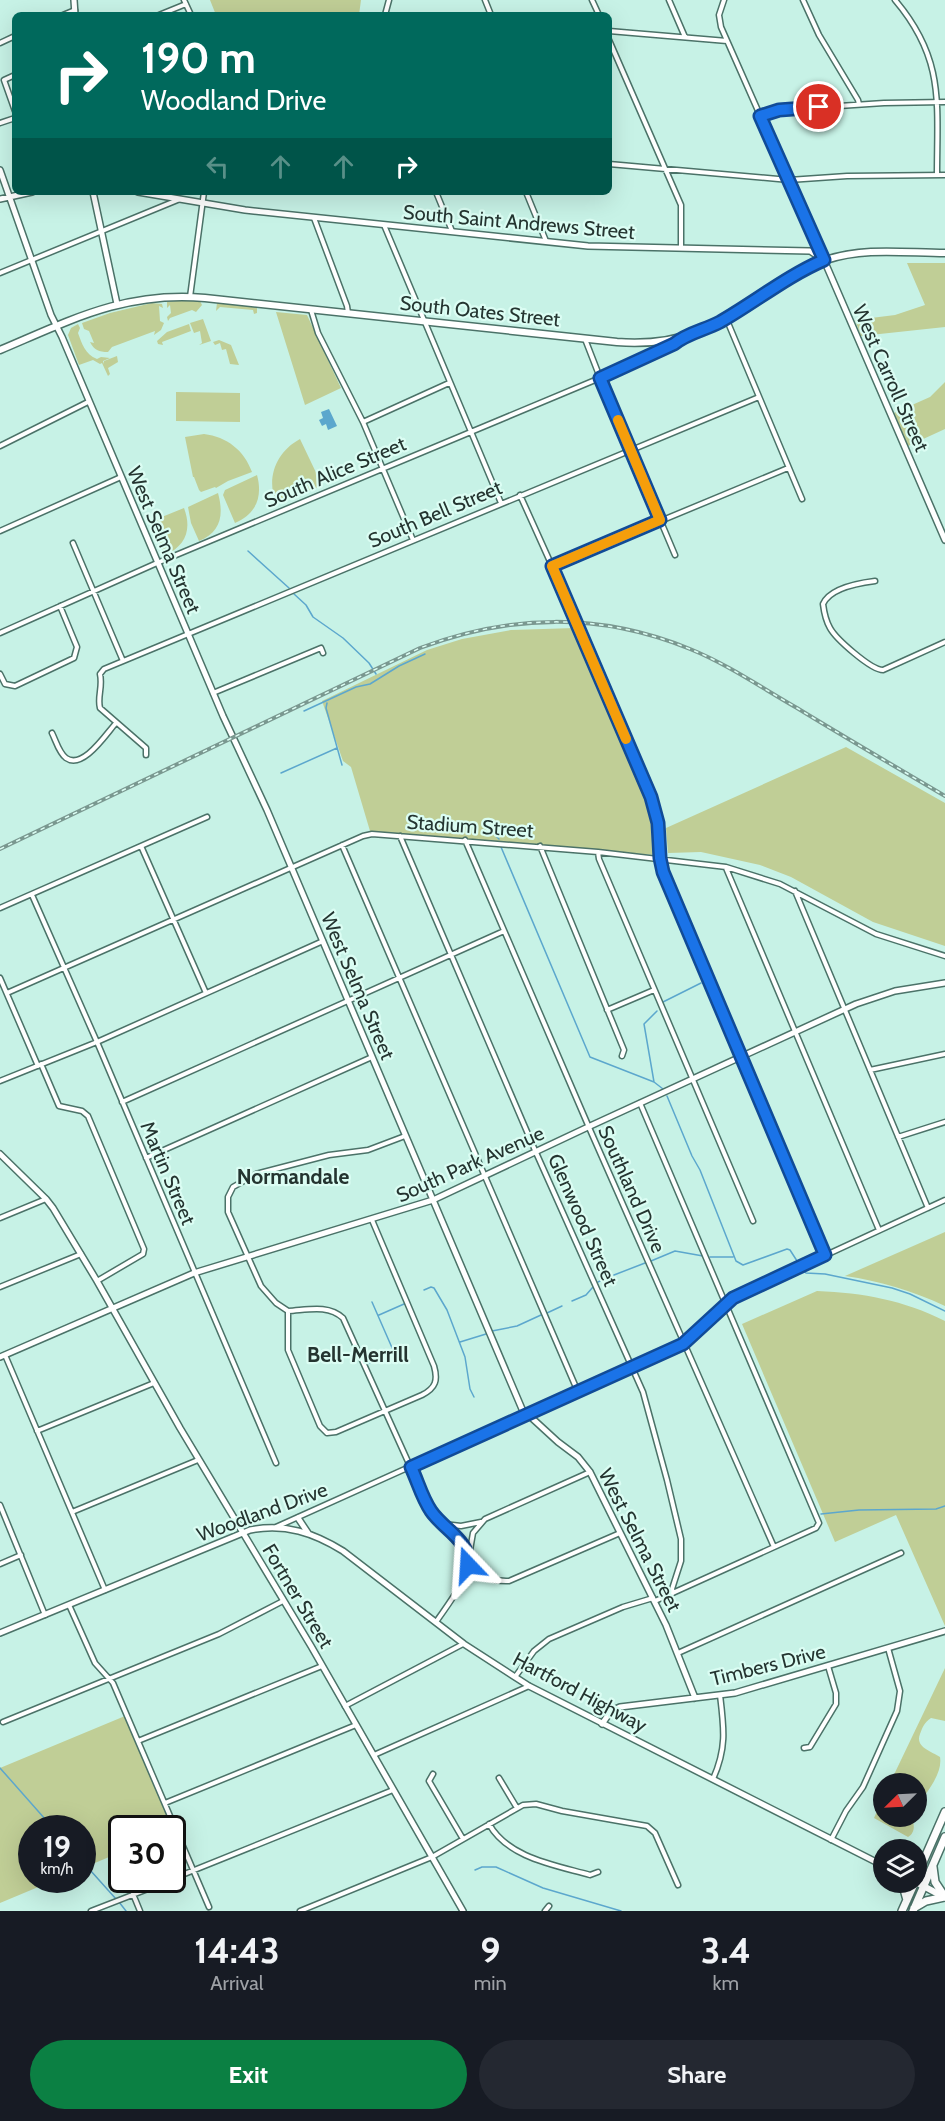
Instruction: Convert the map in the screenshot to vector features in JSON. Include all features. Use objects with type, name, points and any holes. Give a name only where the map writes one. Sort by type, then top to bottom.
[{"type":"highway","points":[[927,1854],[945,1812]]},
{"type":"highway","points":[[927,1872],[933,1866],[945,1837]]},
{"type":"highway","points":[[914,1910],[926,1901],[945,1897],[935,1882],[933,1866]]},
{"type":"highway","points":[[905,1893],[907,1900]]},
{"type":"highway","points":[[902,1911],[911,1893]]},
{"type":"highway","points":[[914,1910],[916,1893]]},
{"type":"main road","name":"South Oates Street","points":[[0,350],[57,325],[117,304],[147,298],[190,297],[640,343],[681,338],[707,328],[803,270],[824,260],[860,253],[945,253]]},
{"type":"main road","points":[[927,1887],[945,1897]]},
{"type":"street","points":[[74,0],[75,12]]},
{"type":"street","points":[[669,0],[685,37]]},
{"type":"street","points":[[723,0],[719,19],[727,41],[824,260]]},
{"type":"street","points":[[803,0],[819,35],[859,104]]},
{"type":"street","points":[[896,0],[914,24],[928,53],[933,70],[937,102],[937,175]]},
{"type":"street","points":[[165,12],[185,2]]},
{"type":"street","points":[[612,31],[727,41]]},
{"type":"street","points":[[612,47],[681,205],[681,249]]},
{"type":"street","points":[[12,76],[4,80],[12,103]]},
{"type":"street","points":[[760,116],[779,110],[859,104],[945,102]]},
{"type":"street","points":[[612,164],[789,180],[856,176],[945,175]]},
{"type":"street","name":"West Selma Street","points":[[0,170],[51,315],[213,693],[292,868],[522,1409],[578,1457],[590,1472],[654,1599],[678,1653],[694,1698]]},
{"type":"street","points":[[0,199],[19,195]]},
{"type":"street","points":[[94,195],[117,304]]},
{"type":"street","name":"South Saint Andrews Street","points":[[156,195],[314,217],[615,248],[810,251],[824,260]]},
{"type":"street","points":[[190,297],[204,195]]},
{"type":"street","points":[[437,195],[452,231]]},
{"type":"street","points":[[527,195],[546,241]]},
{"type":"street","points":[[0,273],[180,199]]},
{"type":"street","points":[[314,217],[348,313]]},
{"type":"street","points":[[383,224],[501,503]]},
{"type":"street","name":"West Carroll Street","points":[[824,260],[945,540]]},
{"type":"street","points":[[311,309],[313,320],[363,422],[413,540]]},
{"type":"street","points":[[726,318],[801,499]]},
{"type":"street","name":"South Alice Street","points":[[0,633],[157,562],[600,378],[674,344],[681,338]]},
{"type":"street","points":[[585,339],[675,555]]},
{"type":"street","points":[[363,422],[449,383]]},
{"type":"street","name":"South Bell Street","points":[[116,723],[102,711],[99,704],[102,687],[100,674],[104,669],[630,449],[759,398]]},
{"type":"street","points":[[0,446],[88,402]]},
{"type":"street","points":[[552,566],[789,468]]},
{"type":"street","points":[[0,531],[121,477]]},
{"type":"street","points":[[520,495],[651,797],[659,829],[663,872],[825,1255]]},
{"type":"street","points":[[73,543],[123,661]]},
{"type":"street","points":[[875,581],[861,583],[833,593],[823,604],[830,628],[854,652],[878,670],[883,670],[945,642]]},
{"type":"street","points":[[0,674],[5,684],[13,687],[74,658],[77,647],[60,606]]},
{"type":"street","points":[[213,693],[321,648],[323,653]]},
{"type":"street","points":[[52,733],[64,756],[71,760],[78,760],[87,755],[116,723],[146,748],[146,755]]},
{"type":"street","points":[[0,908],[207,817]]},
{"type":"street","name":"Stadium Street","points":[[7,993],[369,834],[540,846],[726,867],[795,890],[862,928],[945,957]]},
{"type":"street","name":"Glenwood Street","points":[[400,836],[536,1152],[632,1367],[648,1409],[680,1531],[682,1554],[672,1589],[673,1593]]},
{"type":"street","name":"Southland Drive","points":[[465,840],[588,1127],[774,1547]]},
{"type":"street","points":[[342,845],[578,1392]]},
{"type":"street","points":[[141,846],[206,993]]},
{"type":"street","points":[[540,846],[624,1050],[622,1056]]},
{"type":"street","points":[[598,852],[654,990],[753,1221]]},
{"type":"street","points":[[726,867],[879,1230]]},
{"type":"street","points":[[795,890],[928,1208]]},
{"type":"street","name":"Martin Street","points":[[32,895],[276,1463]]},
{"type":"street","points":[[122,1102],[504,931]]},
{"type":"street","points":[[0,1081],[97,1042],[323,941]]},
{"type":"street","points":[[0,978],[59,1106],[82,1111],[88,1116],[144,1249],[143,1254],[98,1281]]},
{"type":"street","name":"South Park Avenue","points":[[2,1356],[194,1273],[433,1200],[845,1009],[895,991],[945,983]]},
{"type":"street","points":[[607,1010],[654,990]]},
{"type":"street","points":[[870,1070],[945,1054]]},
{"type":"street","points":[[146,1158],[372,1057]]},
{"type":"street","points":[[514,1678],[534,1651],[549,1640],[623,1607],[673,1593],[816,1528],[819,1524],[727,1302],[640,1103]]},
{"type":"street","points":[[898,1137],[945,1122]]},
{"type":"street","points":[[405,1136],[368,1150],[319,1157],[256,1174],[237,1183],[229,1192],[228,1207],[247,1257],[263,1290],[276,1303],[288,1311],[325,1309],[343,1318],[429,1508],[454,1534],[483,1575]]},
{"type":"street","name":"Fortner Street","points":[[0,1154],[46,1199],[98,1281],[198,1460],[322,1666],[463,1911]]},
{"type":"street","points":[[0,1218],[46,1199]]},
{"type":"street","name":"Woodland Drive","points":[[0,1634],[250,1530],[275,1527],[298,1518],[683,1344],[727,1302],[945,1200]]},
{"type":"street","points":[[288,1311],[288,1350],[323,1430],[333,1433],[427,1392],[434,1386],[436,1372],[372,1220]]},
{"type":"street","points":[[0,1287],[81,1254]]},
{"type":"street","points":[[2,1356],[37,1431],[105,1590]]},
{"type":"street","points":[[37,1431],[154,1383]]},
{"type":"street","points":[[72,1512],[198,1460]]},
{"type":"street","points":[[444,1524],[461,1526],[481,1522],[590,1472]]},
{"type":"street","points":[[0,1504],[45,1615]]},
{"type":"street","points":[[298,1518],[308,1533]]},
{"type":"street","points":[[436,1622],[463,1580],[467,1570],[471,1538],[481,1522]]},
{"type":"street","name":"Hartford Highway","points":[[275,1527],[308,1533],[324,1539],[343,1551],[464,1644],[514,1678],[873,1861]]},
{"type":"street","points":[[463,1580],[483,1575],[501,1582],[515,1580],[620,1533]]},
{"type":"street","points":[[678,1653],[901,1553]]},
{"type":"street","points":[[0,1564],[21,1555]]},
{"type":"street","points":[[3,1722],[219,1634],[283,1601]]},
{"type":"street","points":[[69,1605],[95,1663],[113,1683],[209,1907]]},
{"type":"street","name":"Timbers Drive","points":[[602,1724],[611,1711],[620,1707],[746,1690],[945,1631]]},
{"type":"street","points":[[345,1706],[464,1644]]},
{"type":"street","points":[[831,1840],[846,1811],[863,1788],[897,1711],[900,1691],[888,1648]]},
{"type":"street","points":[[138,1741],[322,1666]]},
{"type":"street","points":[[804,1748],[810,1747],[836,1704],[836,1693],[828,1666]]},
{"type":"street","points":[[374,1755],[529,1686]]},
{"type":"street","points":[[712,1780],[724,1746],[720,1695]]},
{"type":"street","points":[[165,1803],[356,1725]]},
{"type":"street","points":[[433,1774],[429,1781],[463,1839]]},
{"type":"street","points":[[499,1778],[517,1808]]},
{"type":"street","points":[[186,1873],[393,1790]]},
{"type":"street","points":[[300,1911],[432,1857],[526,1804],[647,1826],[655,1833],[678,1885]]},
{"type":"street","points":[[489,1824],[494,1834],[504,1844],[538,1860],[590,1875],[598,1872]]},
{"type":"street","points":[[92,1911],[134,1894],[140,1911]]},
{"type":"street","points":[[545,1911],[549,1906]]},
{"type":"green space","points":[[210,0],[361,0],[359,12],[215,12]]},
{"type":"green space","points":[[907,263],[945,263],[945,327],[861,336],[855,320],[895,315],[925,305]]},
{"type":"green space","points":[[200,301],[202,305],[196,312],[192,310],[170,318],[168,321],[167,317],[171,313],[170,305],[167,308],[167,302]]},
{"type":"green space","points":[[152,303],[162,304],[163,308],[159,306],[160,321],[164,323],[161,330],[154,335],[155,331],[112,347],[108,352],[97,350],[90,342],[94,343],[89,331],[84,329],[82,323],[110,313]]},
{"type":"green space","points":[[217,303],[257,307],[257,313],[254,314],[253,310],[220,307],[216,311]]},
{"type":"green space","points":[[276,312],[307,315],[341,388],[305,405]]},
{"type":"green space","points":[[203,319],[211,341],[199,345],[202,343],[200,331],[194,333],[190,323]]},
{"type":"green space","points":[[78,324],[79,337],[90,354],[97,359],[110,358],[103,361],[104,364],[104,361],[117,356],[118,362],[108,368],[110,374],[108,376],[102,363],[93,360],[79,365],[68,335],[71,328]]},
{"type":"green space","points":[[189,324],[191,331],[162,342],[163,345],[158,344],[157,341],[167,332]]},
{"type":"green space","points":[[219,340],[231,345],[239,365],[230,364],[226,349],[222,350],[220,343],[215,345],[213,342]]},
{"type":"green space","points":[[945,382],[945,429],[908,446],[894,413],[930,397]]},
{"type":"green space","points":[[176,392],[240,393],[240,422],[176,421]]},
{"type":"green space","points":[[204,434],[220,438],[234,446],[249,464],[252,472],[201,492],[193,477],[185,437]]},
{"type":"green space","points":[[300,439],[321,483],[318,487],[276,503],[272,484],[275,466],[285,451]]},
{"type":"green space","points":[[257,475],[259,491],[256,504],[248,515],[235,523],[223,495],[225,490]]},
{"type":"green space","points":[[218,493],[221,509],[219,522],[212,533],[199,541],[191,523],[188,507]]},
{"type":"green space","points":[[184,508],[187,523],[185,536],[178,547],[165,555],[151,523]]},
{"type":"green space","points":[[575,628],[651,807],[656,832],[655,855],[370,831],[351,767],[343,761],[322,701],[427,650],[462,639],[511,630]]},
{"type":"green space","points":[[846,747],[945,803],[945,946],[873,922],[791,877],[760,865],[701,852],[668,853],[666,828]]},
{"type":"green space","points":[[945,1232],[945,1306],[896,1287],[845,1276]]},
{"type":"green space","points":[[817,1291],[883,1299],[914,1308],[945,1321],[945,1626],[896,1515],[835,1542],[742,1324]]},
{"type":"green space","points":[[945,1668],[945,1721],[931,1718],[924,1725],[919,1738],[924,1748],[940,1757],[939,1770],[933,1783],[927,1792],[927,1773],[895,1773]]},
{"type":"green space","points":[[125,1716],[167,1815],[108,1815],[108,1857],[96,1863],[96,1815],[18,1815],[18,1893],[24,1893],[0,1903],[0,1768]]},
{"type":"green space","points":[[890,1827],[914,1827],[908,1837]]},
{"type":"water","points":[[329,409],[337,426],[328,430],[326,424],[322,426],[319,420],[323,418],[321,412]]},
{"type":"waterway","points":[[248,551],[289,588]]},
{"type":"waterway","points":[[294,594],[306,605],[313,617],[343,638],[369,663],[376,674]]},
{"type":"waterway","points":[[304,711],[356,687],[370,684],[399,666],[425,654]]},
{"type":"waterway","points":[[327,703],[326,708],[342,765]]},
{"type":"waterway","points":[[281,773],[337,748]]},
{"type":"waterway","points":[[496,836],[499,839]]},
{"type":"waterway","points":[[501,847],[590,1057],[654,1082],[663,1089]]},
{"type":"waterway","points":[[663,1002],[701,983]]},
{"type":"waterway","points":[[654,1082],[644,1024],[657,1011]]},
{"type":"waterway","points":[[667,1096],[700,1170],[736,1261],[743,1265],[787,1249],[799,1264]]},
{"type":"waterway","points":[[651,1261],[675,1251],[703,1256]]},
{"type":"waterway","points":[[710,1257],[733,1257]]},
{"type":"waterway","points":[[614,1275],[645,1263]]},
{"type":"waterway","points":[[802,1270],[806,1273],[825,1274],[892,1288],[945,1311]]},
{"type":"waterway","points":[[598,1282],[608,1277]]},
{"type":"waterway","points":[[572,1301],[586,1295],[593,1287]]},
{"type":"waterway","points":[[424,1290],[434,1288],[447,1310],[465,1357],[470,1389],[474,1397]]},
{"type":"waterway","points":[[367,1364],[392,1353],[393,1350],[372,1302]]},
{"type":"waterway","points":[[379,1315],[404,1304]]},
{"type":"waterway","points":[[547,1313],[562,1306]]},
{"type":"waterway","points":[[492,1331],[517,1326],[541,1315]]},
{"type":"waterway","points":[[460,1342],[486,1334]]},
{"type":"waterway","points":[[821,1514],[859,1510],[936,1509],[945,1506]]},
{"type":"waterway","points":[[0,1768],[42,1815]]},
{"type":"waterway","points":[[475,1870],[482,1867],[496,1867],[543,1888],[621,1911]]},
{"type":"waterway","points":[[96,1877],[116,1899]]},
{"type":"waterway","points":[[119,1902],[126,1911]]},
{"type":"railway","points":[[0,849],[420,648],[488,629],[555,622],[589,623],[622,628],[690,649],[744,677],[945,796]]},
{"type":"slow traffic","points":[[618,420],[660,520],[552,566],[626,739]]},
{"type":"district","name":"Normandale","points":[[293,1177]]},
{"type":"district","name":"Bell-Merrill","points":[[358,1355]]},
{"type":"route","points":[[468,1565],[469,1556],[454,1534],[429,1508],[411,1467],[683,1344],[733,1298],[825,1255],[663,872],[659,851],[657,814],[651,797],[552,566],[660,520],[600,378],[715,324],[803,270],[824,260],[760,116],[779,110],[819,107]]}]
